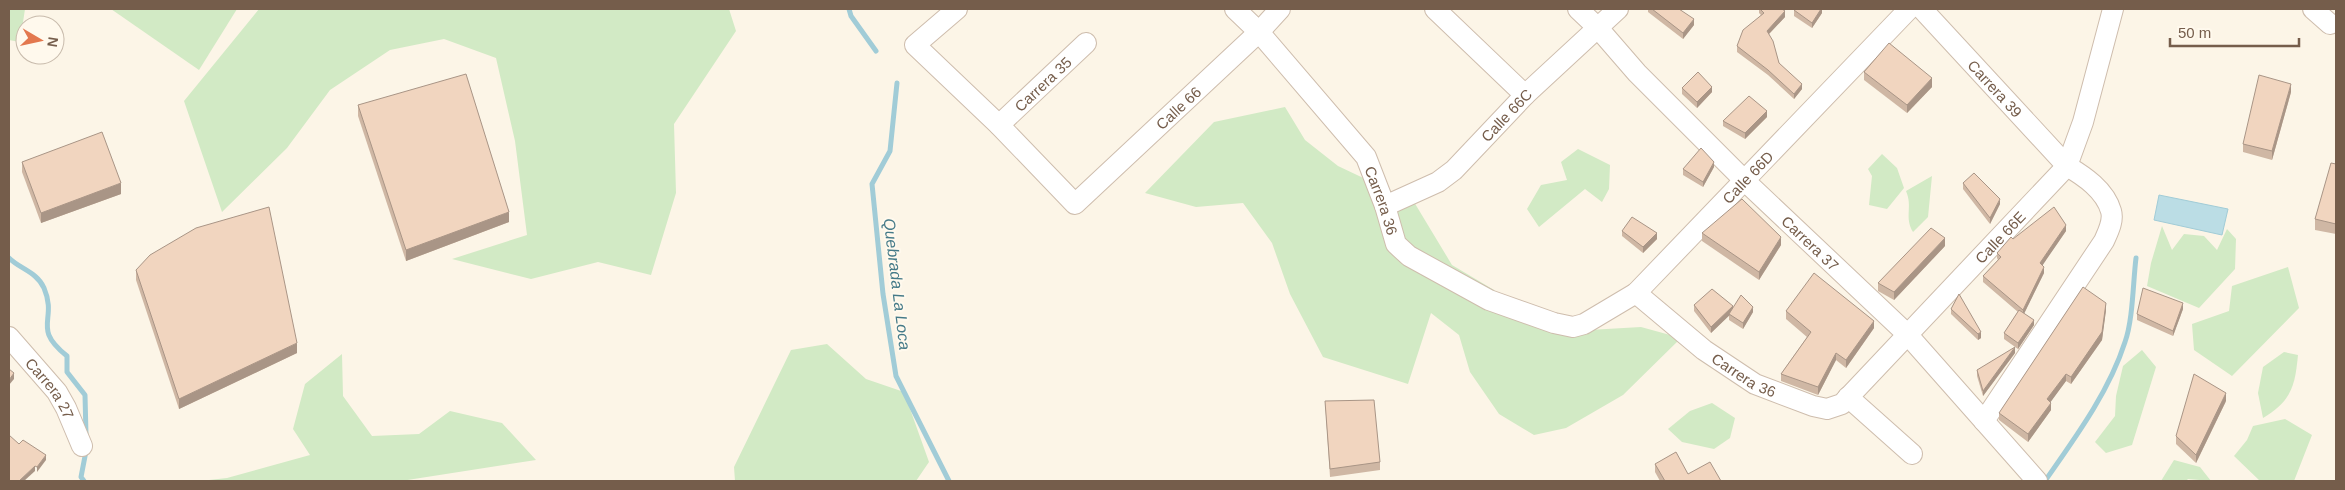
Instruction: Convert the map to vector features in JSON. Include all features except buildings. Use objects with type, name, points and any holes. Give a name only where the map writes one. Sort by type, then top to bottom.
[{"type":"street","name":"Carrera 36","points":[[1235,9],[1259,32],[1366,157],[1385,206],[1396,244],[1409,256],[1489,300],[1554,323],[1573,327]]},
{"type":"street","name":"Calle 66","points":[[999,125],[1075,204],[1259,32],[1280,9]]},
{"type":"street","points":[[1435,9],[1525,95]]},
{"type":"street","name":"Carrera 37","points":[[1578,9],[1598,28],[1637,73],[1745,181],[1907,334],[2037,481]]},
{"type":"street","name":"Calle 66C","points":[[1385,206],[1438,182],[1454,170],[1525,95],[1618,9]]},
{"type":"street","name":"Calle 66D","points":[[1573,327],[1584,324],[1636,293],[1909,9]]},
{"type":"street","name":"Carrera 39","points":[[1922,9],[2067,166],[2087,177],[2111,210],[2110,226],[2104,241],[1984,421]]},
{"type":"street","name":"Calle 66E","points":[[1813,406],[1828,409],[1842,404],[2067,166],[2083,122],[2113,9]]},
{"type":"street","points":[[2313,9],[2330,24]]},
{"type":"street","points":[[950,11],[915,45],[999,125]]},
{"type":"street","name":"Carrera 35","points":[[999,125],[1086,43]]},
{"type":"street","name":"Carrera 36","points":[[1636,293],[1704,350],[1755,384],[1813,406]]},
{"type":"street","name":"Carrera 27","points":[[9,337],[57,392],[82,446]]},
{"type":"street","points":[[1848,397],[1912,454]]},
{"type":"green space","points":[[9,9],[25,9],[24,15],[15,15],[15,41],[9,40]]},
{"type":"green space","points":[[111,9],[237,9],[199,70]]},
{"type":"green space","points":[[259,9],[729,9],[736,31],[674,124],[676,193],[651,275],[598,262],[531,279],[452,259],[527,235],[515,141],[496,58],[444,39],[390,50],[330,90],[287,148],[222,212],[184,101]]},
{"type":"green space","points":[[1285,107],[1305,140],[1338,166],[1414,202],[1452,265],[1494,290],[1535,324],[1589,330],[1641,327],[1681,338],[1623,395],[1566,428],[1534,435],[1499,414],[1470,372],[1459,335],[1431,313],[1408,384],[1323,357],[1290,294],[1272,243],[1243,203],[1196,207],[1145,193],[1214,122]]},
{"type":"green space","points":[[1578,149],[1610,165],[1609,189],[1602,202],[1585,189],[1539,227],[1527,209],[1541,185],[1567,180],[1561,162]]},
{"type":"green space","points":[[1882,154],[1897,168],[1904,188],[1887,209],[1869,205],[1872,176],[1868,169]]},
{"type":"green space","points":[[1932,176],[1928,217],[1913,232],[1909,222],[1909,202],[1906,191]]},
{"type":"green space","points":[[2162,226],[2172,250],[2184,234],[2204,236],[2217,250],[2227,229],[2236,239],[2235,269],[2199,308],[2147,286],[2151,263]]},
{"type":"green space","points":[[2288,267],[2299,308],[2232,376],[2194,350],[2192,324],[2229,311],[2232,286]]},
{"type":"green space","points":[[827,344],[866,379],[904,392],[929,462],[916,481],[735,481],[734,467],[791,350]]},
{"type":"green space","points":[[2142,350],[2156,367],[2132,445],[2106,453],[2095,442],[2115,416],[2116,396],[2123,366]]},
{"type":"green space","points":[[2284,352],[2298,355],[2293,385],[2286,399],[2263,418],[2258,393],[2263,367]]},
{"type":"green space","points":[[342,354],[343,396],[372,436],[419,434],[450,411],[502,423],[536,460],[401,481],[200,481],[227,478],[310,455],[293,429],[305,384]]},
{"type":"green space","points":[[1712,403],[1735,418],[1730,438],[1714,449],[1682,442],[1668,429],[1690,411]]},
{"type":"green space","points":[[2285,419],[2312,435],[2294,481],[2260,481],[2234,456],[2247,440],[2253,426]]},
{"type":"green space","points":[[2174,460],[2200,467],[2211,481],[2188,479],[2186,481],[2161,481]]},
{"type":"water","points":[[2159,195],[2228,209],[2222,235],[2154,220]]},
{"type":"waterway","name":"Quebrada La Loca","points":[[849,9],[851,16],[876,51]]},
{"type":"waterway","name":"Quebrada La Loca","points":[[897,83],[890,151],[872,184],[883,294],[896,376],[949,481]]},
{"type":"waterway","points":[[9,258],[33,274],[44,288],[48,299],[47,324],[50,338],[67,356],[67,372],[85,395],[86,435]]},
{"type":"waterway","points":[[2045,481],[2101,397],[2118,361],[2130,323],[2136,258]]},
{"type":"waterway","points":[[84,481],[81,477],[86,451]]}]
